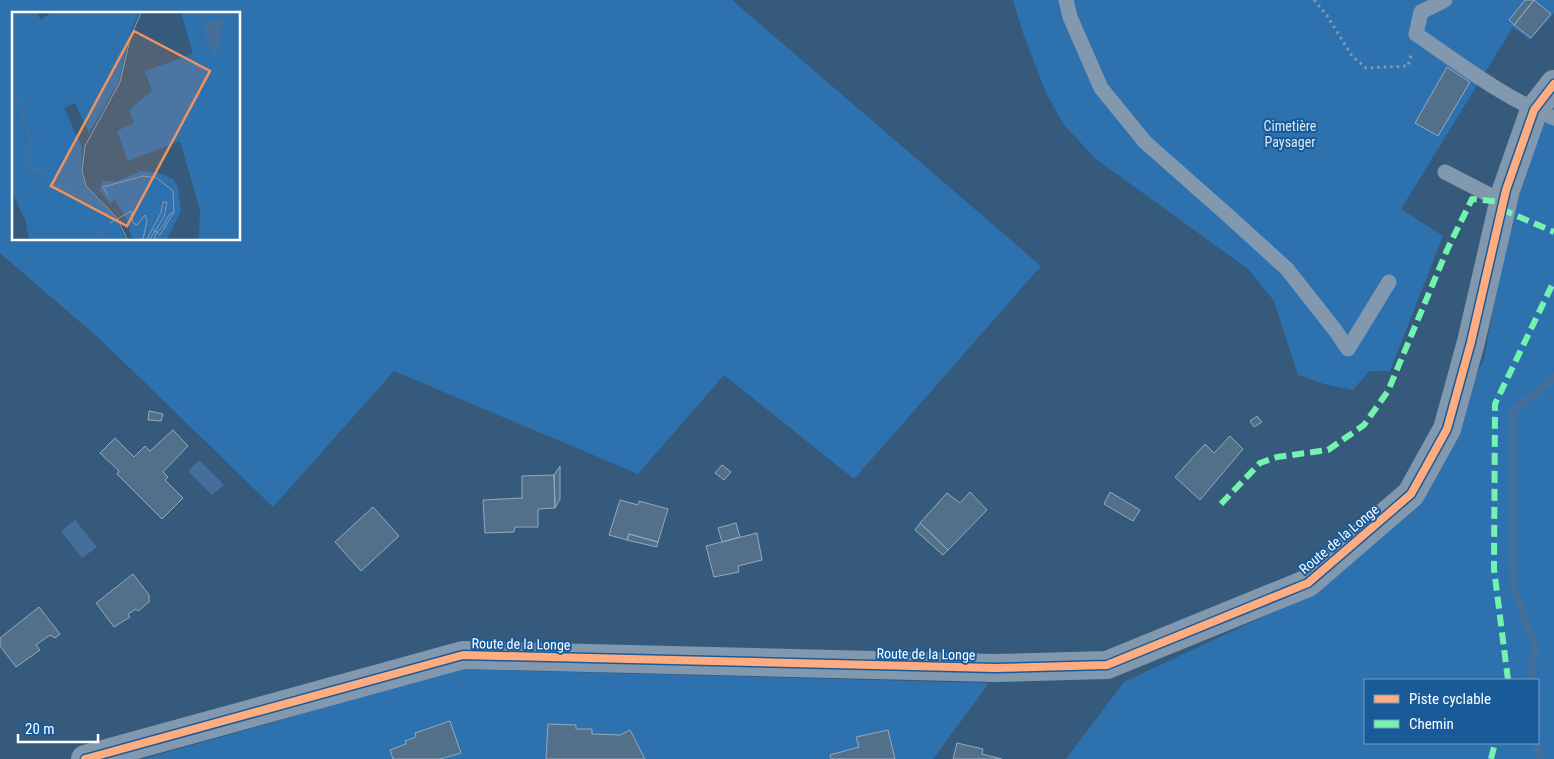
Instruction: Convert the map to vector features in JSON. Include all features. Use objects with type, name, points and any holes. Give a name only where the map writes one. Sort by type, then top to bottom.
[{"type":"street","name":"Route de la Longe","points":[[85,759],[463,655],[995,668],[1107,664],[1308,583],[1411,494],[1447,429],[1471,342],[1504,196],[1544,114],[1554,84]]},
{"type":"lane","points":[[1066,0],[1070,17],[1101,88],[1145,142],[1287,269],[1348,349],[1389,282]]},
{"type":"lane","points":[[1445,0],[1421,12],[1416,34],[1496,88],[1544,114]]},
{"type":"lane","points":[[1445,172],[1504,196]]},
{"type":"path","points":[[1314,0],[1326,14],[1352,56],[1366,68],[1408,66],[1416,34]]},
{"type":"green space","points":[[0,0],[732,0],[1041,266],[854,479],[724,375],[638,474],[394,371],[273,507],[102,341],[0,253]]},
{"type":"green space","name":"Cimetière Paysager","points":[[1013,0],[1554,0],[1554,13],[1530,40],[1513,27],[1401,209],[1443,236],[1390,371],[1369,371],[1353,390],[1324,384],[1298,375],[1274,301],[1248,269],[1096,159],[1064,125],[1047,95],[1023,33]]},
{"type":"green space","points":[[1554,105],[1554,759],[1066,759],[1124,682],[1318,591],[1418,496],[1484,359],[1501,266],[1538,125]]},
{"type":"green space","points":[[453,669],[989,683],[933,759],[143,759]]},
{"type":"shaded area","points":[[199,460],[224,485],[212,495],[188,471]]},
{"type":"shaded area","points":[[75,520],[97,547],[82,558],[61,531]]},
{"type":"building","points":[[1525,0],[1534,0],[1514,25],[1509,20]]},
{"type":"building","points":[[1534,0],[1551,14],[1531,38],[1514,25]]},
{"type":"building","points":[[1447,67],[1470,82],[1438,136],[1415,123]]},
{"type":"building","points":[[149,411],[163,414],[161,421],[148,420]]},
{"type":"building","points":[[1257,416],[1262,422],[1254,427],[1250,421]]},
{"type":"building","points":[[173,430],[188,446],[163,472],[168,477],[165,480],[183,498],[162,519],[117,474],[119,471],[100,453],[115,438],[134,457],[145,446],[150,451]]},
{"type":"building","points":[[1230,436],[1243,449],[1200,500],[1175,477],[1205,444],[1214,453]]},
{"type":"building","points":[[722,465],[731,472],[724,480],[715,473]]},
{"type":"building","points":[[560,466],[560,499],[555,508],[554,475]]},
{"type":"building","points":[[554,475],[555,508],[538,509],[538,527],[515,527],[514,532],[485,533],[483,500],[522,498],[522,476]]},
{"type":"building","points":[[970,492],[987,510],[948,550],[920,523],[947,493],[960,503]]},
{"type":"building","points":[[1110,492],[1140,510],[1133,521],[1104,504]]},
{"type":"building","points":[[620,500],[638,505],[639,501],[668,509],[658,542],[629,534],[627,540],[609,535]]},
{"type":"building","points":[[373,507],[399,536],[361,571],[335,542]]},
{"type":"building","points":[[736,523],[740,537],[722,542],[718,528]]},
{"type":"building","points":[[920,523],[948,550],[943,555],[915,530]]},
{"type":"building","points":[[757,533],[762,560],[738,566],[739,572],[714,577],[706,546]]},
{"type":"building","points":[[629,534],[658,542],[657,547],[627,540]]},
{"type":"building","points":[[133,574],[149,595],[149,602],[138,611],[136,609],[128,614],[130,617],[114,627],[96,603]]},
{"type":"building","points":[[39,607],[60,634],[55,638],[50,635],[36,645],[40,650],[16,667],[0,646],[0,638]]},
{"type":"building","points":[[450,721],[461,753],[440,759],[393,759],[390,750],[406,744],[405,741],[416,737],[415,733]]},
{"type":"building","points":[[548,724],[576,725],[576,729],[592,729],[592,734],[620,735],[630,730],[645,759],[546,759]]},
{"type":"building","points":[[888,730],[895,759],[831,759],[830,755],[859,747],[856,737]]},
{"type":"building","points":[[957,743],[983,749],[982,754],[1002,759],[953,759]]},
{"type":"waterway","points":[[1530,679],[1535,647],[1514,588],[1513,411],[1554,378]]},
{"type":"waterway","points":[[1536,744],[1540,759]]},
{"type":"marked path","points":[[1221,504],[1260,463],[1277,457],[1328,450],[1364,425],[1388,391],[1447,250],[1472,199],[1503,202]]},
{"type":"marked path","points":[[1501,209],[1554,232]]},
{"type":"marked path","points":[[1508,679],[1494,569],[1495,404],[1554,281]]},
{"type":"marked path","points":[[1491,759],[1495,744]]},
{"type":"cycle path","points":[[85,759],[463,655],[995,668],[1107,665],[1308,583],[1411,494],[1447,429],[1471,342],[1506,190],[1534,110],[1554,84]]}]
